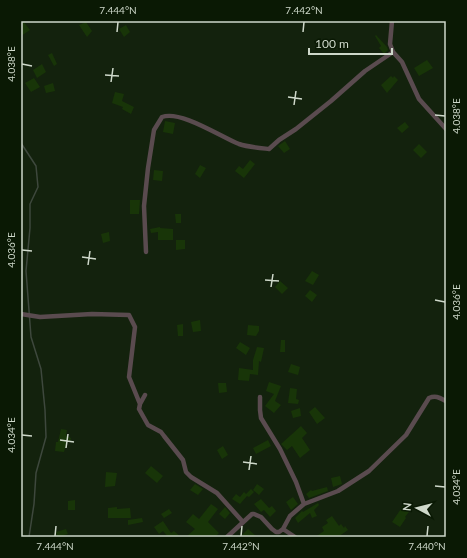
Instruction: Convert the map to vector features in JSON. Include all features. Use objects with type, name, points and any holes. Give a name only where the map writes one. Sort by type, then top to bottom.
[{"type":"street","points":[[392,21],[390,44],[393,52],[402,62],[419,99],[446,129]]},
{"type":"street","points":[[146,252],[144,206],[148,168],[154,130],[162,117],[167,115],[190,121],[240,144],[269,149],[279,140],[296,129],[365,71],[393,52]]},
{"type":"street","points":[[21,314],[40,317],[92,314],[129,315],[135,327],[129,377],[140,404],[141,414],[148,425],[161,432],[183,460],[186,472],[191,478],[217,493],[243,522]]},
{"type":"street","points":[[140,404],[145,395]]},
{"type":"street","points":[[227,537],[254,514],[261,517],[276,532],[280,532],[290,516],[304,504],[338,491],[368,471],[406,435],[429,398],[433,396],[446,401]]},
{"type":"street","points":[[260,397],[261,418],[280,449],[296,482],[304,504]]},
{"type":"street","points":[[283,529],[295,537]]},
{"type":"building","points":[[21,21],[23,21],[30,30],[21,36]]},
{"type":"building","points":[[86,22],[92,31],[87,37],[79,25]]},
{"type":"building","points":[[126,25],[130,32],[124,37],[119,29]]},
{"type":"building","points":[[376,35],[387,47],[388,50],[384,54],[379,48],[381,46],[375,36]]},
{"type":"building","points":[[52,53],[57,64],[54,66],[48,55]]},
{"type":"building","points":[[427,60],[433,68],[419,76],[414,68]]},
{"type":"building","points":[[42,64],[46,72],[37,78],[33,70]]},
{"type":"building","points":[[391,76],[393,78],[394,76],[398,80],[387,93],[381,85]]},
{"type":"building","points":[[34,78],[40,87],[31,92],[25,83]]},
{"type":"building","points":[[53,83],[55,91],[46,93],[44,86]]},
{"type":"building","points":[[115,92],[124,94],[122,101],[134,107],[131,114],[122,109],[123,107],[112,103]]},
{"type":"building","points":[[165,121],[175,123],[173,134],[163,132]]},
{"type":"building","points":[[405,122],[409,127],[402,133],[397,128]]},
{"type":"building","points":[[285,141],[290,149],[284,153],[278,146]]},
{"type":"building","points":[[419,144],[427,152],[421,158],[413,150]]},
{"type":"building","points":[[250,160],[255,164],[244,178],[235,171],[239,166],[243,169]]},
{"type":"building","points":[[200,165],[206,168],[200,178],[195,174]]},
{"type":"building","points":[[154,170],[163,171],[162,181],[153,180]]},
{"type":"building","points":[[130,200],[140,200],[139,214],[130,214]]},
{"type":"building","points":[[175,214],[181,214],[181,223],[176,223]]},
{"type":"building","points":[[160,227],[173,229],[173,240],[158,240],[158,232],[151,233],[150,229]]},
{"type":"building","points":[[109,232],[110,241],[103,243],[101,234]]},
{"type":"building","points":[[176,240],[185,240],[185,249],[176,250]]},
{"type":"building","points":[[312,271],[319,275],[313,285],[305,281]]},
{"type":"building","points":[[280,281],[288,288],[282,294],[275,287]]},
{"type":"building","points":[[310,290],[317,295],[312,302],[305,296]]},
{"type":"building","points":[[200,320],[201,331],[193,332],[191,322]]},
{"type":"building","points":[[183,324],[183,336],[178,336],[177,325]]},
{"type":"building","points":[[248,325],[259,326],[259,331],[256,336],[247,335]]},
{"type":"building","points":[[281,340],[285,340],[285,352],[280,352]]},
{"type":"building","points":[[240,342],[250,348],[246,355],[236,348]]},
{"type":"building","points":[[257,347],[264,348],[261,362],[259,361],[258,375],[250,374],[249,381],[238,380],[239,368],[253,370],[253,360]]},
{"type":"building","points":[[291,364],[300,367],[298,375],[288,372]]},
{"type":"building","points":[[269,382],[281,386],[275,401],[281,405],[274,413],[265,406],[274,394],[266,391]]},
{"type":"building","points":[[218,383],[226,383],[227,392],[219,393]]},
{"type":"building","points":[[290,388],[297,389],[296,399],[299,400],[298,404],[288,403]]},
{"type":"building","points":[[315,407],[325,418],[317,424],[309,412]]},
{"type":"building","points":[[300,408],[301,416],[293,418],[291,411]]},
{"type":"building","points":[[301,426],[307,433],[302,438],[310,450],[300,458],[292,446],[287,450],[281,444]]},
{"type":"building","points":[[61,429],[67,430],[66,435],[71,438],[70,442],[67,441],[64,452],[55,451],[56,442],[58,442]]},
{"type":"building","points":[[268,440],[271,446],[256,454],[253,448]]},
{"type":"building","points":[[223,446],[228,455],[222,459],[217,450]]},
{"type":"building","points":[[151,466],[163,476],[157,483],[145,473]]},
{"type":"building","points":[[106,472],[117,473],[115,486],[105,487]]},
{"type":"building","points":[[340,476],[342,484],[333,487],[331,478]]},
{"type":"building","points":[[195,484],[203,489],[198,495],[190,490]]},
{"type":"building","points":[[257,484],[264,489],[259,495],[253,490]]},
{"type":"building","points":[[327,487],[328,491],[309,498],[306,494],[311,490]]},
{"type":"building","points":[[251,489],[254,492],[249,497],[247,496],[240,504],[232,499],[236,494],[240,497],[244,492],[246,494]]},
{"type":"building","points":[[293,497],[298,504],[291,510],[286,502]]},
{"type":"building","points":[[261,499],[269,508],[272,506],[276,511],[270,517],[264,510],[261,512],[254,504]]},
{"type":"building","points":[[75,500],[75,510],[68,510],[68,501]]},
{"type":"building","points":[[318,503],[319,505],[314,510],[317,516],[312,518],[310,513],[298,523],[295,518],[302,511],[303,512]]},
{"type":"building","points":[[405,503],[412,508],[400,527],[392,522]]},
{"type":"building","points":[[211,504],[218,509],[208,522],[219,533],[215,537],[186,537],[195,529],[186,522],[193,514],[199,519]]},
{"type":"building","points":[[117,507],[117,509],[130,508],[131,518],[108,518],[108,508]]},
{"type":"building","points":[[225,507],[230,513],[225,519],[219,514]]},
{"type":"building","points":[[169,509],[172,513],[164,518],[161,514]]},
{"type":"building","points":[[332,516],[339,526],[341,524],[348,530],[338,537],[315,537],[324,531],[322,527],[328,523],[326,520]]},
{"type":"building","points":[[142,518],[143,522],[128,525],[128,520]]},
{"type":"building","points":[[163,521],[171,533],[174,531],[181,537],[168,537],[163,531],[159,534],[154,527]]},
{"type":"building","points":[[66,529],[68,534],[57,537],[56,532]]},
{"type":"building","points":[[248,529],[257,537],[240,537]]},
{"type":"waterway","points":[[21,143],[36,166],[38,187],[30,204],[30,228],[26,271],[31,337],[41,369],[46,437],[36,473],[34,504],[29,537]]}]
